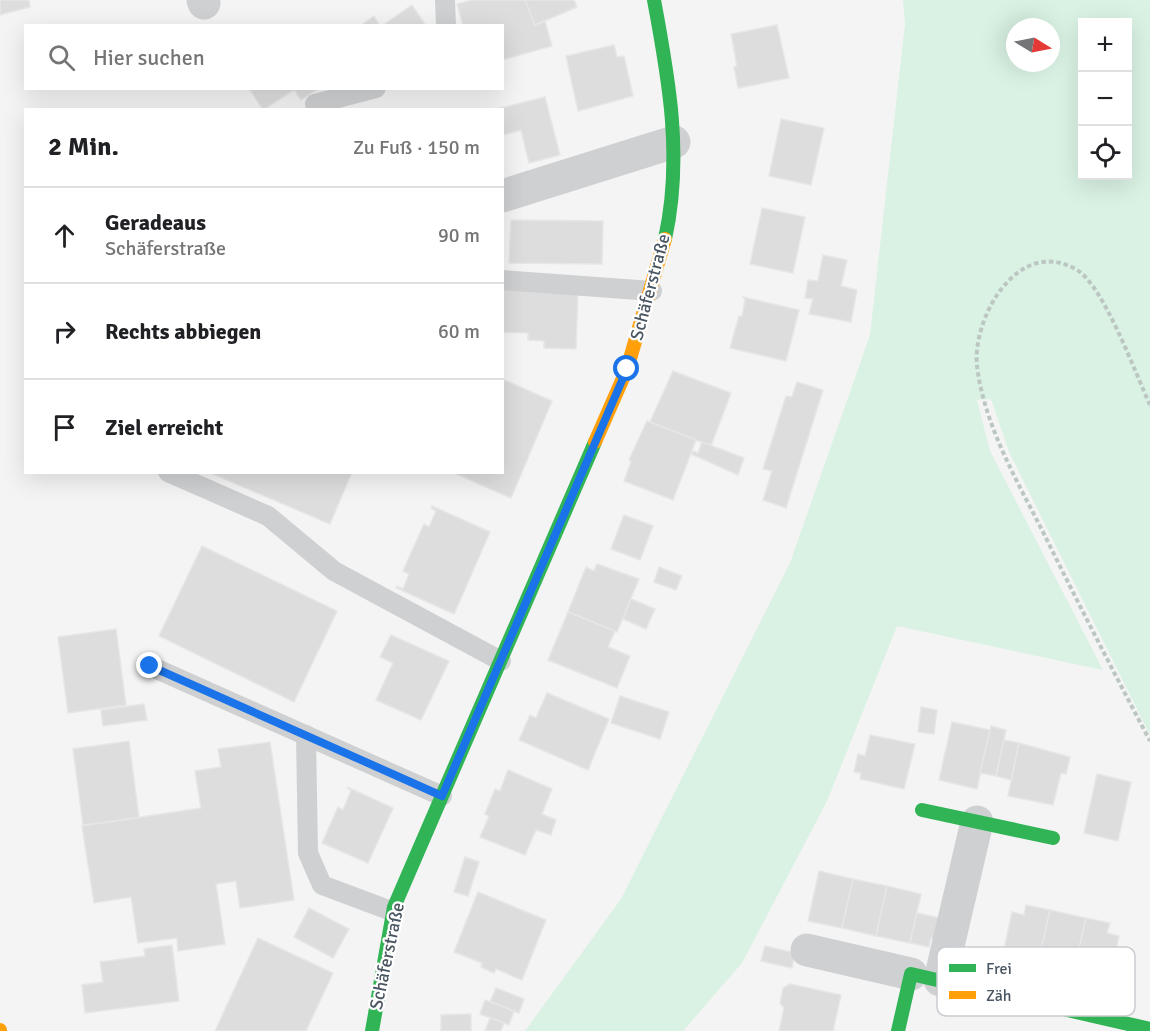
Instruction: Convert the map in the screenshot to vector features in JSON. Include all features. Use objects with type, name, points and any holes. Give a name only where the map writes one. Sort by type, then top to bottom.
[{"type":"street","name":"Schäferstraße","points":[[372,1031],[394,912],[627,369],[652,291],[673,204],[674,141],[668,78],[654,0]]},
{"type":"street","points":[[504,195],[674,141]]},
{"type":"street","points":[[922,810],[1053,838]]},
{"type":"street","points":[[898,1031],[926,977],[977,822]]},
{"type":"street","points":[[807,950],[937,980]]},
{"type":"street","points":[[1094,1016],[1150,1029]]},
{"type":"lane","points":[[445,0],[446,24]]},
{"type":"lane","points":[[315,104],[368,90]]},
{"type":"lane","points":[[504,280],[652,291]]},
{"type":"lane","points":[[173,474],[268,516],[334,571],[501,661]]},
{"type":"lane","points":[[150,666],[442,796]]},
{"type":"lane","points":[[306,735],[308,853],[322,885],[394,912]]},
{"type":"path","points":[[1150,405],[1108,313],[1090,282],[1077,270],[1053,263],[1029,266],[1008,280],[995,296],[976,343],[983,394],[1003,452],[1150,741]]},
{"type":"green space","points":[[903,0],[1150,0],[1150,735],[1009,452],[991,399],[977,400],[990,451],[1103,670],[897,626],[827,801],[742,963],[683,1031],[525,1031],[621,899],[790,563],[870,335],[905,24]]},
{"type":"building","points":[[0,0],[29,0],[30,7],[0,15]]},
{"type":"building","points":[[472,0],[525,0],[535,25],[545,21],[552,46],[504,59],[504,24],[462,24],[457,4]]},
{"type":"building","points":[[525,0],[574,0],[577,7],[535,25]]},
{"type":"building","points":[[412,5],[425,24],[385,24]]},
{"type":"building","points":[[374,16],[379,24],[363,24]]},
{"type":"building","points":[[777,25],[789,78],[738,88],[734,67],[737,66],[731,34]]},
{"type":"building","points":[[614,45],[617,57],[624,56],[633,96],[578,111],[566,56]]},
{"type":"building","points":[[250,90],[294,90],[266,108],[262,108]]},
{"type":"building","points":[[294,90],[316,90],[301,100]]},
{"type":"building","points":[[545,97],[560,155],[529,163],[521,130],[504,135],[504,108],[501,108]]},
{"type":"building","points":[[781,119],[824,128],[811,185],[769,176]]},
{"type":"building","points":[[762,208],[805,217],[793,273],[750,264]]},
{"type":"building","points":[[511,220],[603,221],[602,264],[509,263]]},
{"type":"building","points":[[823,255],[847,260],[841,286],[857,290],[851,322],[809,314],[813,299],[805,298],[808,280],[818,281]]},
{"type":"building","points":[[504,288],[578,291],[576,349],[544,348],[544,341],[528,340],[528,333],[504,332]]},
{"type":"building","points":[[743,297],[799,310],[786,361],[730,348],[739,316],[742,316],[745,300]]},
{"type":"building","points":[[673,371],[731,393],[711,446],[650,422]]},
{"type":"building","points":[[504,380],[552,401],[511,498],[457,474],[504,474]]},
{"type":"building","points":[[797,382],[823,390],[786,508],[763,500],[772,471],[763,469],[786,396],[792,397]]},
{"type":"building","points":[[647,421],[696,440],[673,500],[624,481],[631,462],[629,460]]},
{"type":"building","points":[[702,442],[744,458],[738,475],[691,454],[693,451],[698,453]]},
{"type":"building","points":[[213,474],[351,474],[330,524]]},
{"type":"building","points":[[432,506],[490,532],[454,614],[396,588],[397,586],[403,589],[409,574],[403,571],[424,524],[429,527],[436,511],[431,508]]},
{"type":"building","points":[[624,515],[653,526],[640,560],[611,549]]},
{"type":"building","points":[[202,546],[337,611],[294,702],[159,636]]},
{"type":"building","points":[[597,564],[639,579],[617,632],[568,612],[586,567],[594,571]]},
{"type":"building","points":[[659,567],[682,576],[676,590],[654,582]]},
{"type":"building","points":[[631,599],[655,609],[646,629],[623,619]]},
{"type":"building","points":[[568,612],[615,631],[608,647],[630,656],[617,688],[548,660]]},
{"type":"building","points":[[116,629],[126,705],[68,713],[58,637]]},
{"type":"building","points":[[391,635],[449,661],[421,720],[376,700],[393,663],[380,657]]},
{"type":"building","points":[[547,693],[609,719],[588,770],[519,740],[530,715],[536,718]]},
{"type":"building","points":[[620,696],[669,712],[660,739],[611,723]]},
{"type":"building","points":[[144,704],[147,720],[103,726],[101,710]]},
{"type":"building","points":[[921,707],[937,710],[934,734],[918,732]]},
{"type":"building","points":[[952,722],[990,730],[977,789],[939,780]]},
{"type":"building","points":[[991,726],[1006,730],[996,776],[980,773]]},
{"type":"building","points":[[870,735],[915,744],[904,789],[860,779],[861,773],[854,772],[858,754],[865,756]]},
{"type":"building","points":[[1004,740],[1019,743],[1011,780],[996,776]]},
{"type":"building","points":[[129,741],[139,818],[83,825],[73,749]]},
{"type":"building","points":[[270,742],[294,900],[240,908],[236,881],[216,884],[225,944],[178,951],[177,938],[138,943],[131,897],[94,903],[82,826],[201,808],[195,771],[221,767],[218,749]]},
{"type":"building","points":[[1019,743],[1070,757],[1066,774],[1061,773],[1053,805],[1008,796]]},
{"type":"building","points":[[508,770],[552,789],[542,814],[556,820],[551,835],[536,830],[525,855],[480,837],[489,816],[485,814],[495,789],[500,791]]},
{"type":"building","points":[[1097,774],[1131,782],[1118,841],[1084,833]]},
{"type":"building","points":[[347,787],[393,808],[368,863],[322,843],[338,807],[343,810],[351,791]]},
{"type":"building","points":[[465,857],[479,862],[468,896],[454,892]]},
{"type":"building","points":[[819,871],[853,879],[842,928],[808,921]]},
{"type":"building","points":[[853,879],[887,886],[876,936],[842,928]]},
{"type":"building","points":[[887,886],[921,894],[910,943],[876,936]]},
{"type":"building","points":[[478,892],[546,920],[522,980],[496,969],[494,973],[481,967],[482,963],[454,952]]},
{"type":"building","points":[[1026,905],[1050,910],[1042,947],[1004,947],[1012,912],[1024,915]]},
{"type":"building","points":[[309,908],[349,929],[333,958],[294,937]]},
{"type":"building","points":[[1050,910],[1086,918],[1079,947],[1042,947]]},
{"type":"building","points":[[917,913],[940,918],[935,939],[931,938],[929,947],[910,943]]},
{"type":"building","points":[[1086,918],[1110,923],[1107,933],[1119,936],[1117,947],[1079,947]]},
{"type":"building","points":[[258,938],[333,973],[306,1031],[215,1031]]},
{"type":"building","points":[[172,945],[179,1001],[85,1013],[82,985],[103,982],[100,962],[145,956],[144,949]]},
{"type":"building","points":[[765,946],[795,953],[792,968],[761,961]]},
{"type":"building","points":[[790,984],[841,995],[833,1031],[779,1031],[784,1008],[780,1003],[783,988]]},
{"type":"building","points":[[496,988],[524,999],[519,1013],[490,1002]]},
{"type":"building","points":[[485,1000],[514,1011],[509,1025],[480,1014]]},
{"type":"building","points":[[471,1014],[471,1031],[441,1031],[441,1015]]},
{"type":"building","points":[[490,1018],[504,1023],[501,1031],[485,1031]]},
{"type":"traffic: fast","points":[[654,0],[665,60],[672,119],[673,179],[665,239]]},
{"type":"traffic: fast","points":[[372,1031],[394,907],[595,442]]},
{"type":"traffic: fast","points":[[922,810],[1053,838]]},
{"type":"traffic: fast","points":[[898,1031],[911,974],[937,980]]},
{"type":"traffic: fast","points":[[1094,1016],[1150,1029]]},
{"type":"traffic: slow","points":[[595,442],[627,369],[665,239]]},
{"type":"route","points":[[150,666],[442,796],[627,369]]}]
